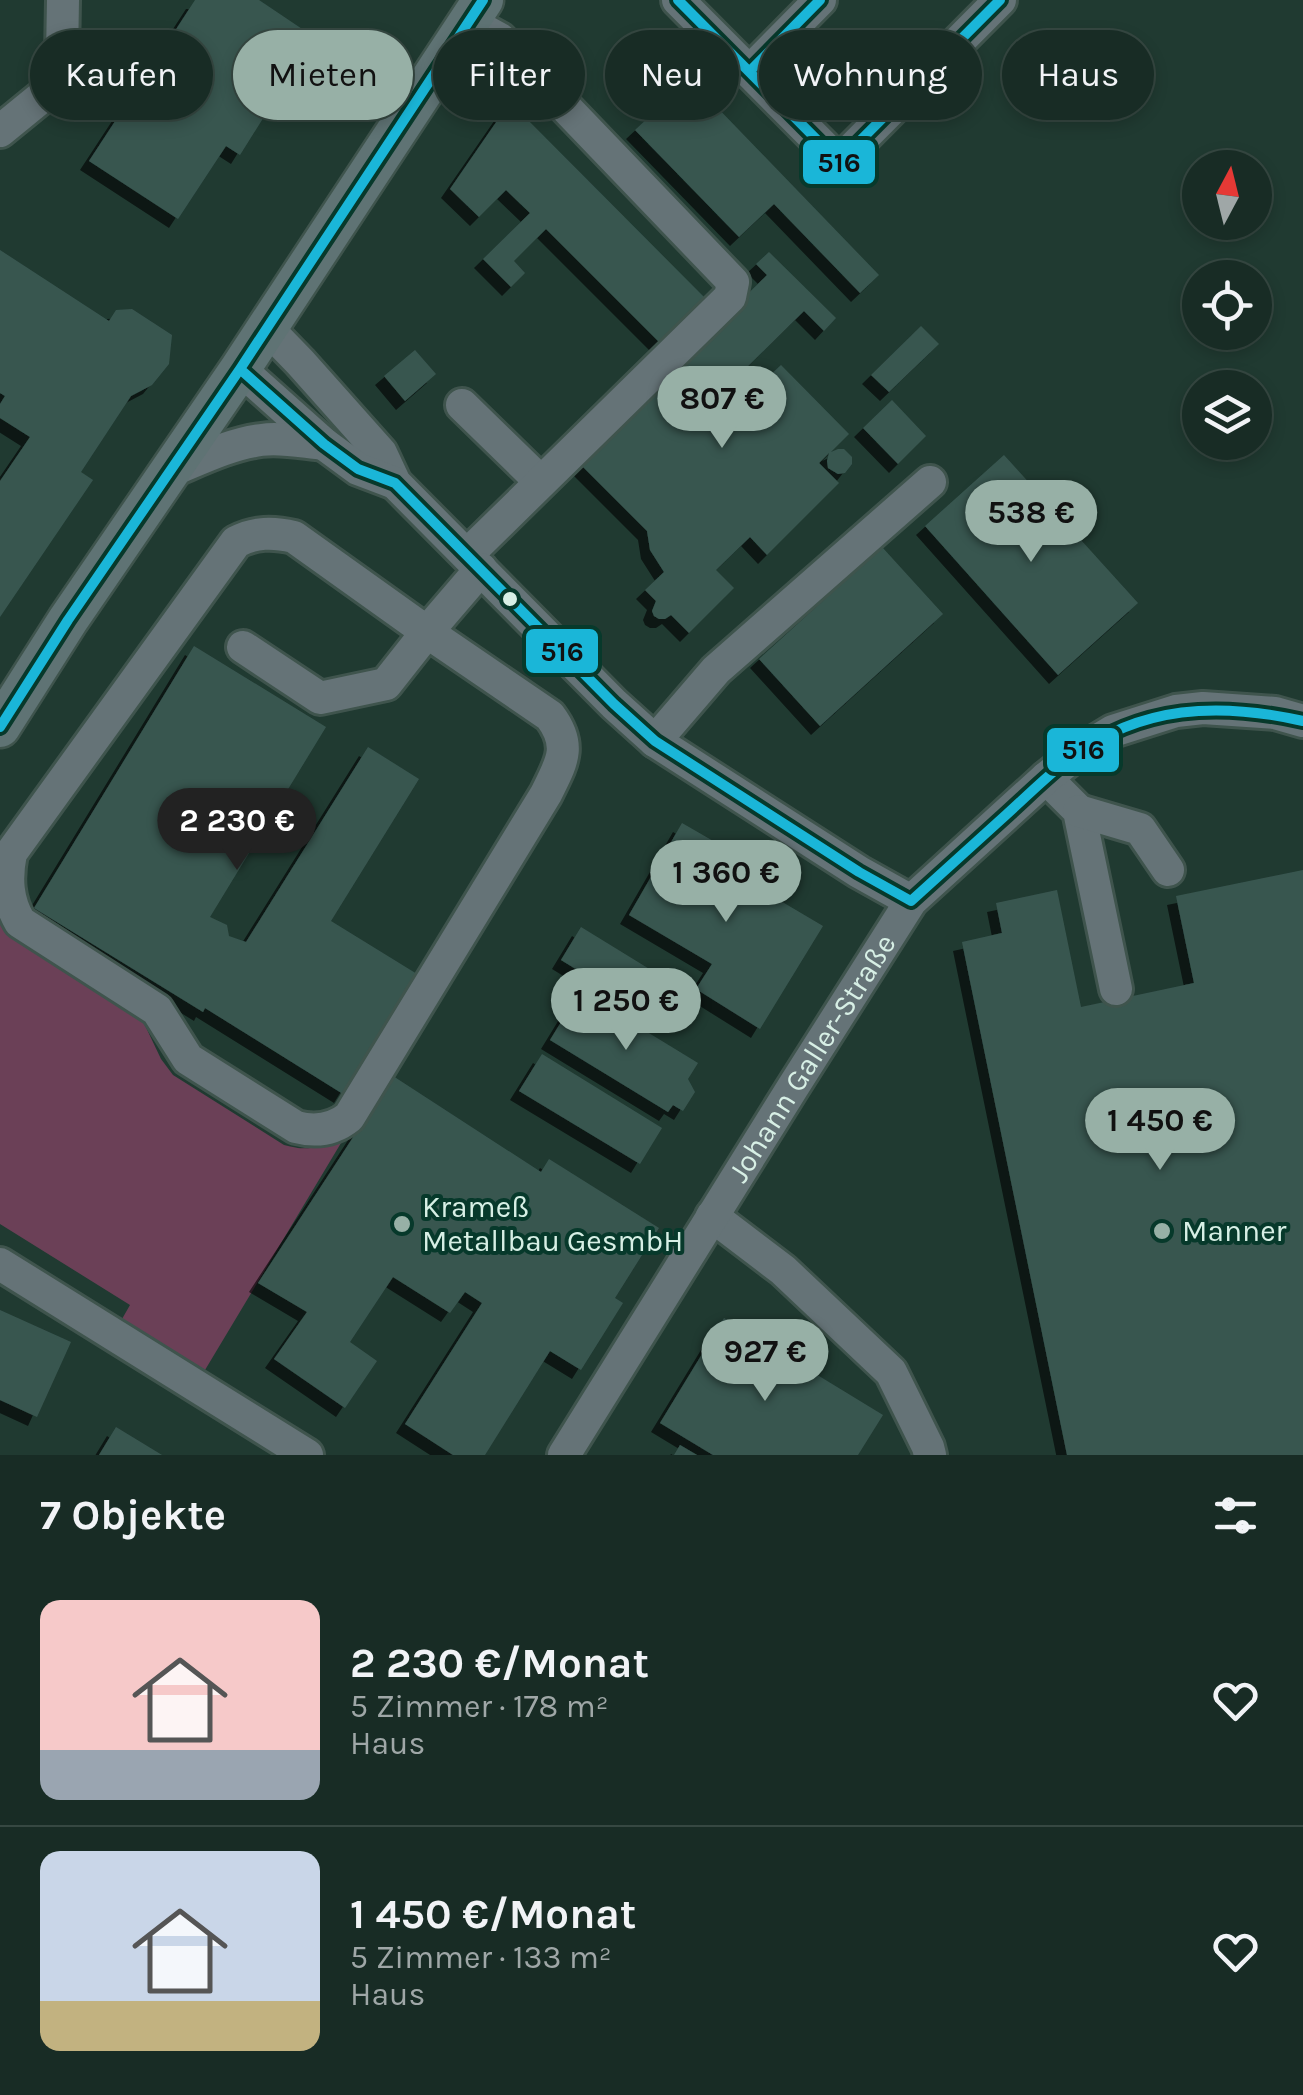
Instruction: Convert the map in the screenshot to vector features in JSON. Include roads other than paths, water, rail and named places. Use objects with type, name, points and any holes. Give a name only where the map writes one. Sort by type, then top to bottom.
[{"type":"main road","points":[[0,727],[476,11]]},
{"type":"street","points":[[0,131],[49,91],[62,57],[63,0]]},
{"type":"street","points":[[678,0],[839,162],[1000,0]]},
{"type":"street","points":[[750,71],[820,0]]},
{"type":"street","points":[[243,647],[320,698],[386,684],[474,562],[540,482],[730,297],[733,282],[476,11]]},
{"type":"street","name":"Johann Galler-Straße","points":[[266,327],[380,453],[395,483],[655,741],[911,901]]},
{"type":"street","name":"Johann Galler-Straße","points":[[240,369],[324,444],[358,469],[395,483]]},
{"type":"street","points":[[462,405],[540,482]]},
{"type":"street","name":"Johann Galler-Straße","points":[[171,471],[260,440],[324,444]]},
{"type":"street","points":[[655,741],[716,670],[930,482]]},
{"type":"street","points":[[250,534],[294,536],[427,632],[550,716],[562,733],[563,759],[546,794],[349,1117],[341,1124],[311,1131],[296,1126],[188,1059],[157,1010],[20,922],[8,890],[11,853],[236,542],[250,534]]},
{"type":"street","name":"Johann Galler-Straße","points":[[564,1455],[911,901],[1046,778],[1113,731],[1176,711],[1204,708],[1274,713],[1303,721]]},
{"type":"street","points":[[1046,778],[1079,812],[1140,830],[1168,870]]},
{"type":"street","points":[[1079,812],[1116,988]]},
{"type":"street","name":"Johann Galler-Straße","points":[[712,1216],[783,1270],[891,1372],[930,1455]]},
{"type":"street","points":[[0,1264],[288,1450]]},
{"type":"place","name":"Krameß Metallbau GesmbH","points":[[402,1224]]},
{"type":"place","name":"Manner","points":[[1162,1231]]}]
